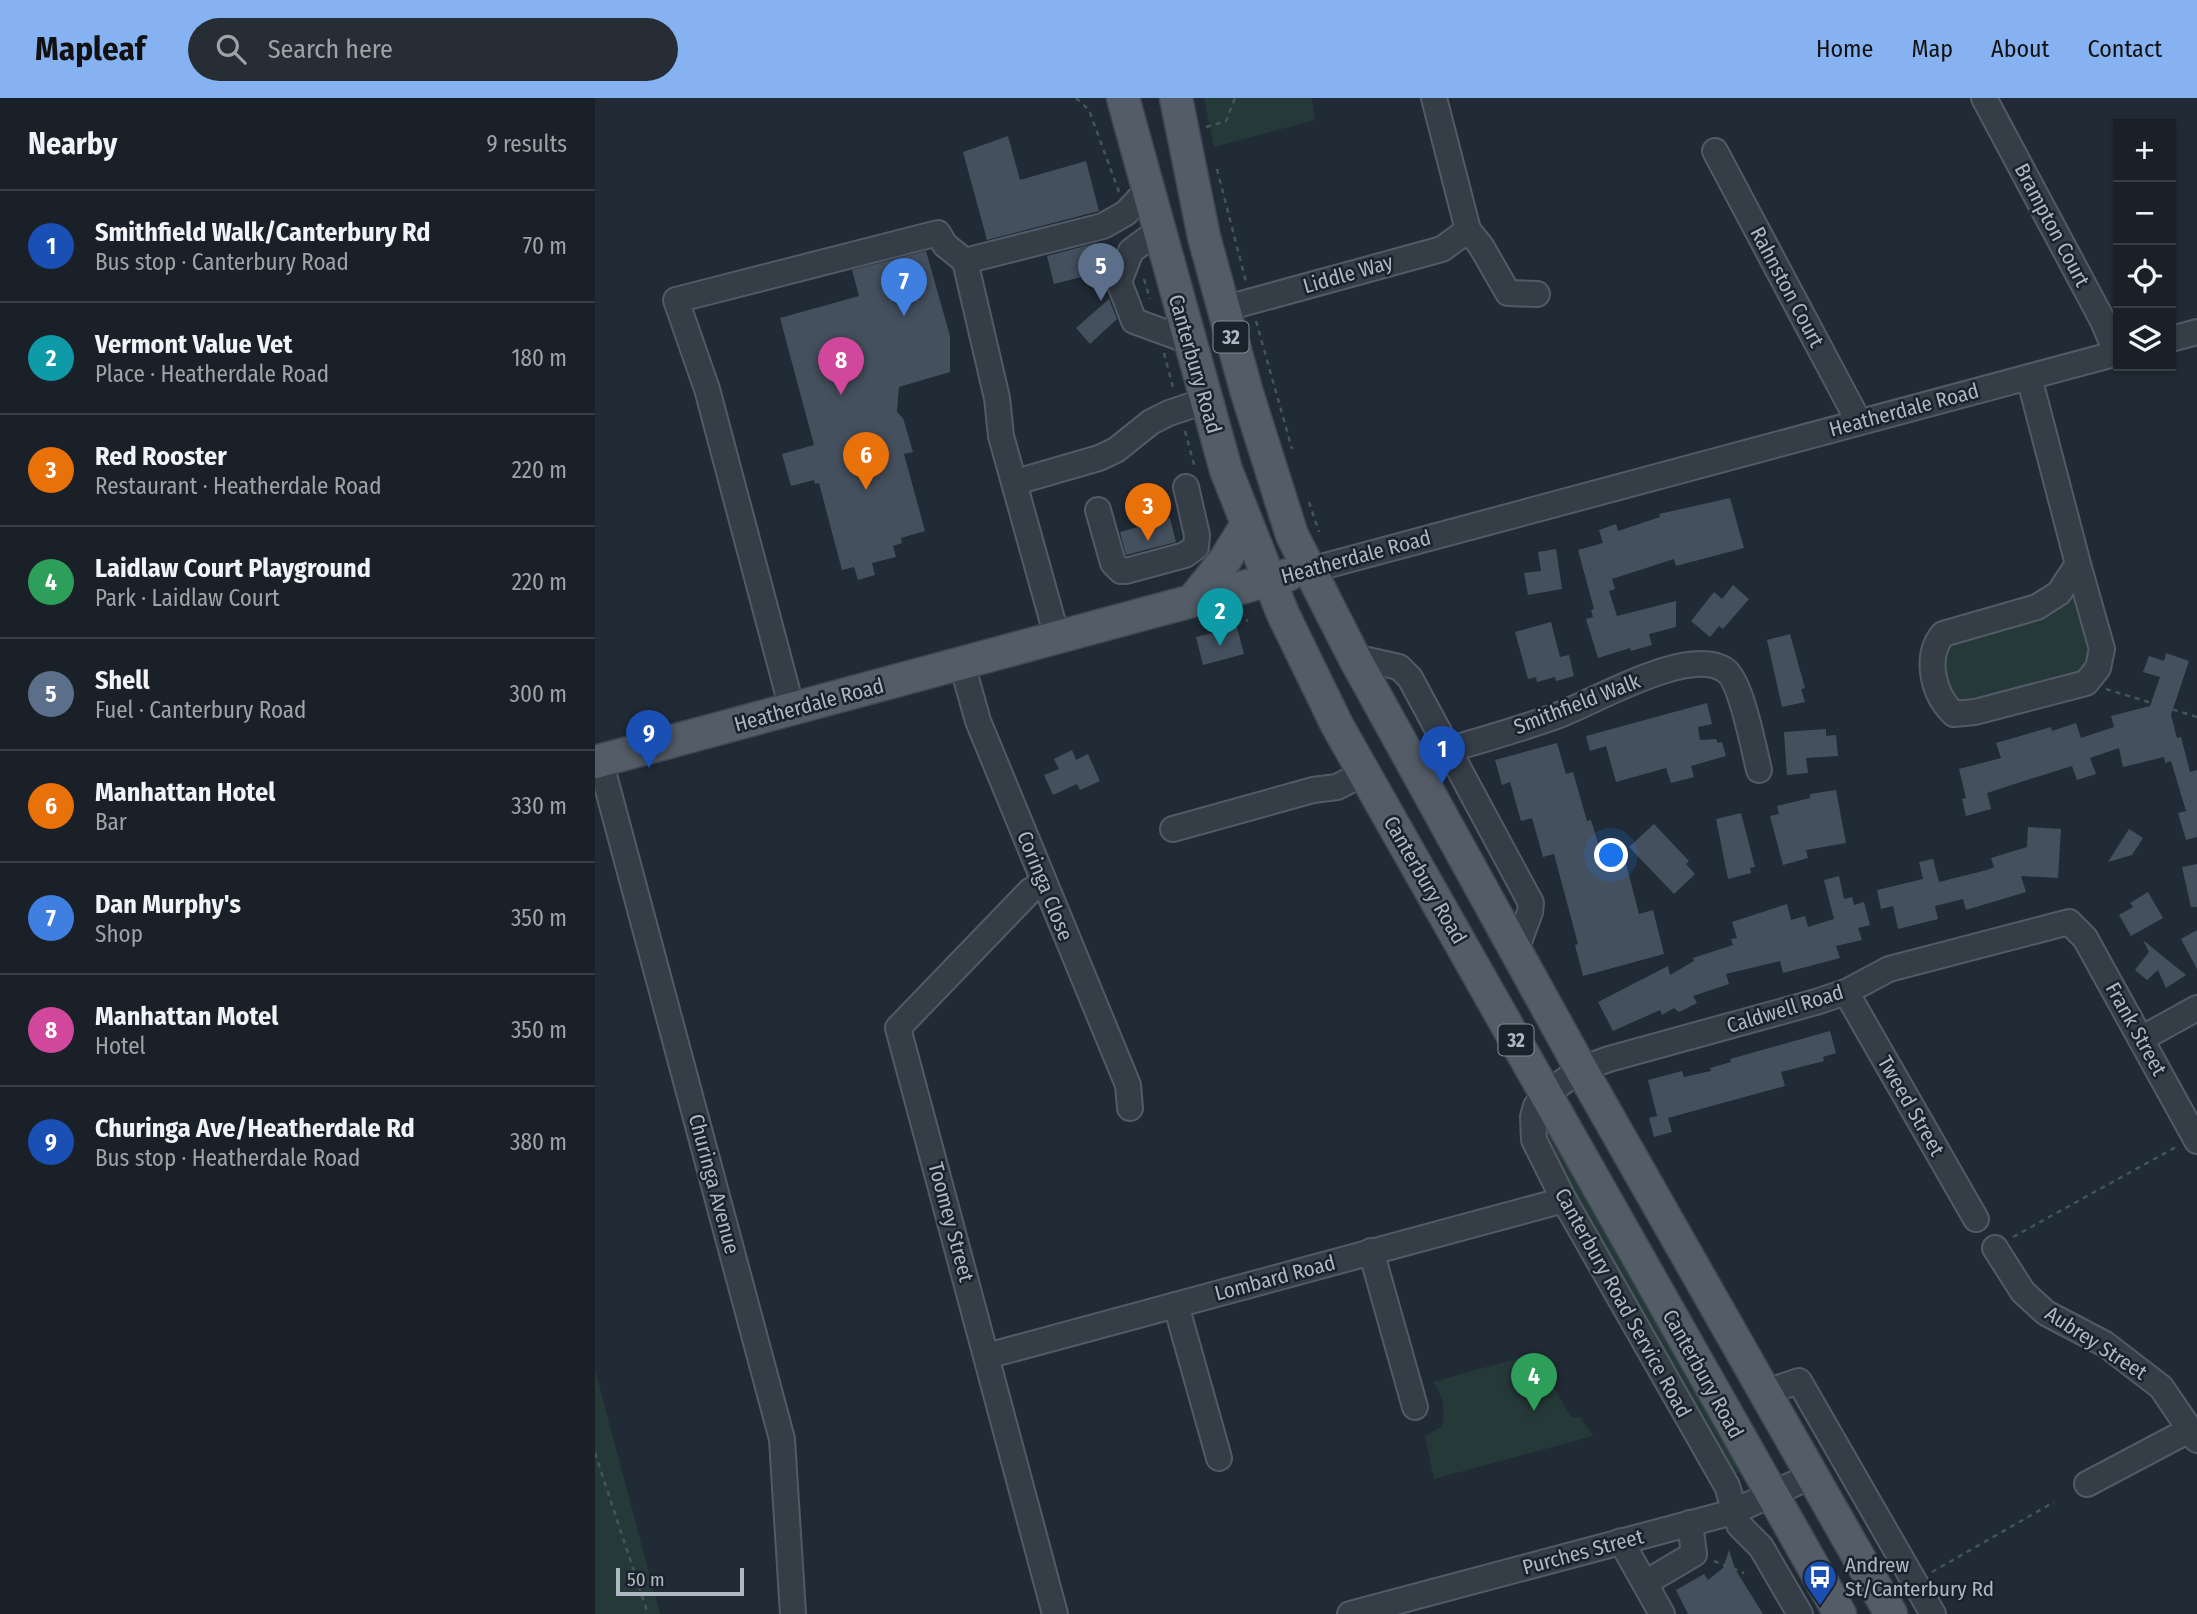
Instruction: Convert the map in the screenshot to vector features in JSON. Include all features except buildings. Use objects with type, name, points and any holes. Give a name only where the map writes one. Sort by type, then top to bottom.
[{"type":"main road","name":"Canterbury Road","points":[[1123,98],[1147,190],[1147,240],[1189,341],[1192,405],[1268,580],[1337,725],[1840,1614]]},
{"type":"main road","name":"Canterbury Road","points":[[1176,98],[1204,237],[1223,309],[1292,535],[1354,657],[1581,1069],[1891,1614]]},
{"type":"main road","points":[[1193,600],[1225,560],[1246,526]]},
{"type":"main road","name":"Heatherdale Road","points":[[598,761],[1310,570]]},
{"type":"street","points":[[1434,98],[1468,230],[1481,246],[1508,293],[1537,294]]},
{"type":"street","name":"Brampton Court","points":[[1984,98],[2113,345]]},
{"type":"street","name":"Rahnston Court","points":[[1715,151],[1859,422]]},
{"type":"street","points":[[965,261],[1103,226],[1126,213],[1147,190]]},
{"type":"street","name":"Liddle Way","points":[[1223,309],[1443,249],[1468,230]]},
{"type":"street","points":[[792,709],[707,390],[676,300],[938,233],[945,245],[965,261],[997,398],[1001,436],[1016,482],[1057,637]]},
{"type":"street","points":[[1147,240],[1131,251],[1119,282],[1134,321],[1189,341]]},
{"type":"street","points":[[2176,338],[2197,332]]},
{"type":"street","name":"Heatherdale Road","points":[[1310,570],[2113,355]]},
{"type":"street","points":[[2029,377],[2102,649],[2098,668],[2086,683],[1975,712],[1954,714],[1942,704],[1931,660],[1934,645],[1943,634],[2037,607],[2059,593],[2078,564]]},
{"type":"street","points":[[1016,482],[1098,458],[1116,450],[1151,422],[1192,405]]},
{"type":"street","points":[[1098,510],[1113,563],[1121,571],[1185,555],[1196,547],[1197,535],[1191,481]]},
{"type":"street","points":[[1354,657],[1399,667],[1404,672],[1531,903],[1516,950]]},
{"type":"street","name":"Smithfield Walk","points":[[1447,750],[1558,716],[1630,681],[1705,663],[1726,670],[1735,684],[1759,770]]},
{"type":"street","name":"Coringa Close","points":[[962,664],[978,721],[1128,1085],[1130,1108]]},
{"type":"street","name":"Churinga Avenue","points":[[598,761],[782,1439],[793,1614]]},
{"type":"street","points":[[1173,829],[1337,787],[1364,773]]},
{"type":"street","name":"Toomey Street","points":[[1044,883],[1030,891],[898,1028],[1055,1614]]},
{"type":"street","name":"Caldwell Road","points":[[1546,1094],[1581,1069],[1846,992],[1889,969],[2069,922]]},
{"type":"street","name":"Frank Street","points":[[2069,922],[2085,938],[2141,1039],[2189,1142]]},
{"type":"street","name":"Tweed Street","points":[[1846,992],[1976,1219]]},
{"type":"street","points":[[2141,1039],[2197,1008]]},
{"type":"street","name":"Canterbury Road Service Road","points":[[1546,1094],[1536,1106],[1533,1118],[1534,1140],[1564,1200],[1727,1486],[1733,1512]]},
{"type":"street","name":"Lombard Road","points":[[987,1356],[1564,1200]]},
{"type":"street","name":"Aubrey Street","points":[[1995,1248],[2023,1292],[2046,1313],[2130,1361],[2161,1387],[2194,1434]]},
{"type":"street","points":[[1371,1251],[1415,1407]]},
{"type":"street","points":[[1176,1305],[1219,1458]]},
{"type":"street","points":[[1766,1392],[1799,1381],[1933,1614]]},
{"type":"street","points":[[2087,1484],[2194,1434]]},
{"type":"street","name":"Purches Street","points":[[1350,1614],[1733,1512],[1811,1476]]},
{"type":"street","points":[[1733,1512],[1739,1525],[1761,1547],[1800,1614]]},
{"type":"street","points":[[1645,1583],[1694,1554],[1690,1523]]},
{"type":"street","points":[[1621,1542],[1662,1614]]},
{"type":"path","points":[[1076,98],[1089,110],[1126,213]]},
{"type":"path","points":[[1204,117],[1206,127],[1226,121],[1235,98]]},
{"type":"path","points":[[1216,166],[1247,285]]},
{"type":"path","points":[[1147,240],[1159,332],[1192,405],[1191,481]]},
{"type":"path","points":[[1255,318],[1295,461]]},
{"type":"path","points":[[1308,500],[1321,538]]},
{"type":"path","points":[[2086,683],[2197,718]]},
{"type":"path","points":[[1995,1248],[2189,1142]]},
{"type":"path","points":[[595,1453],[648,1614]]},
{"type":"path","points":[[1928,1574],[2054,1502]]},
{"type":"path","points":[[1694,1554],[1744,1573]]},
{"type":"shaded area","points":[[1204,98],[1312,98],[1315,120],[1214,147]]},
{"type":"shaded area","points":[[2076,591],[2087,624],[2090,645],[2085,665],[2078,675],[1965,703],[1949,693],[1941,660],[1947,642]]},
{"type":"shaded area","points":[[1547,1125],[1741,1470],[1733,1476],[1544,1148],[1541,1127]]},
{"type":"shaded area","points":[[1533,1354],[1572,1418],[1580,1417],[1593,1436],[1434,1479],[1425,1436],[1442,1426],[1444,1408],[1433,1382]]},
{"type":"shaded area","points":[[595,1370],[660,1614],[595,1614]]},
{"type":"place","name":"Shell","points":[[1101,301]]},
{"type":"place","name":"Dan Murphy's","points":[[904,316]]},
{"type":"place","name":"Manhattan Motel","points":[[841,395]]},
{"type":"place","name":"Manhattan Hotel","points":[[866,490]]},
{"type":"place","name":"Red Rooster","points":[[1148,541]]},
{"type":"place","name":"Vermont Value Vet","points":[[1220,646]]},
{"type":"place","name":"Churinga Ave/Heatherdale Rd","points":[[649,768]]},
{"type":"place","name":"Smithfield Walk/Canterbury Rd","points":[[1442,784]]},
{"type":"place","name":"Laidlaw Court Playground","points":[[1534,1411]]},
{"type":"place","name":"Andrew St/Canterbury Rd","points":[[1820,1607]]}]
